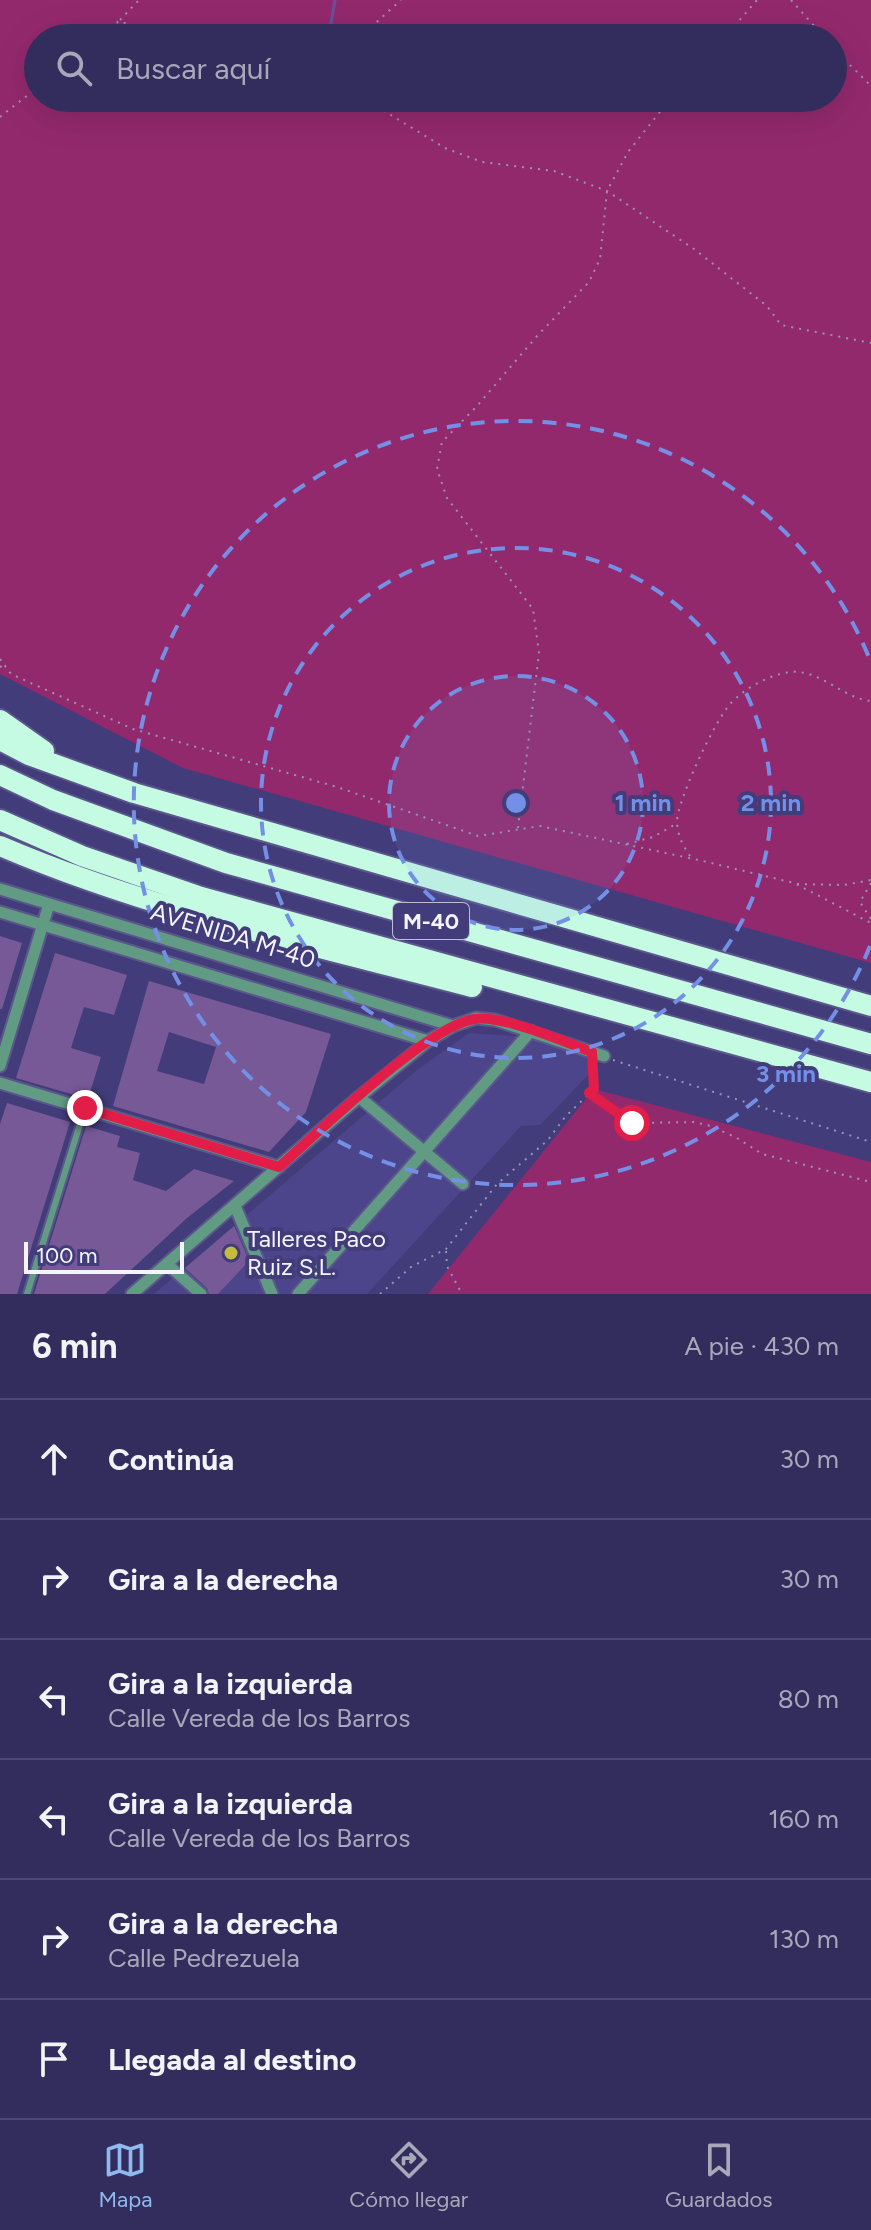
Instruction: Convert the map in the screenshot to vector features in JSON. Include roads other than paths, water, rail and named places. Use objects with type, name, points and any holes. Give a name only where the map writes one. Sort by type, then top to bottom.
[{"type":"highway","points":[[0,720],[70,769]]},
{"type":"highway","points":[[0,740],[29,755],[134,793],[871,1006]]},
{"type":"highway","name":"M-40","points":[[0,775],[53,800],[226,863],[871,1044]]},
{"type":"highway","name":"M-40","points":[[0,820],[82,856],[201,897],[871,1082]]},
{"type":"highway","points":[[0,846],[134,897],[274,938],[661,1036],[685,1032]]},
{"type":"street","name":"AVENIDA M-40","points":[[0,889],[453,1026]]},
{"type":"street","points":[[0,1066],[49,904]]},
{"type":"street","name":"AVENIDA M-40","points":[[0,912],[428,1041]]},
{"type":"street","points":[[131,952],[139,948],[141,939],[137,931]]},
{"type":"street","points":[[132,1294],[359,1097],[428,1041],[453,1026],[476,1018],[495,1020],[601,1056]]},
{"type":"street","points":[[298,1294],[531,1031]]},
{"type":"street","points":[[0,1083],[279,1167]]},
{"type":"street","points":[[359,1097],[463,1184]]},
{"type":"street","points":[[235,1206],[272,1294]]},
{"type":"street","points":[[167,1264],[201,1294]]},
{"type":"lane","points":[[27,1294],[85,1108]]},
{"type":"waterway","points":[[331,24],[335,0]]},
{"type":"place","name":"Talleres Paco Ruiz S.L.","points":[[231,1253]]}]
